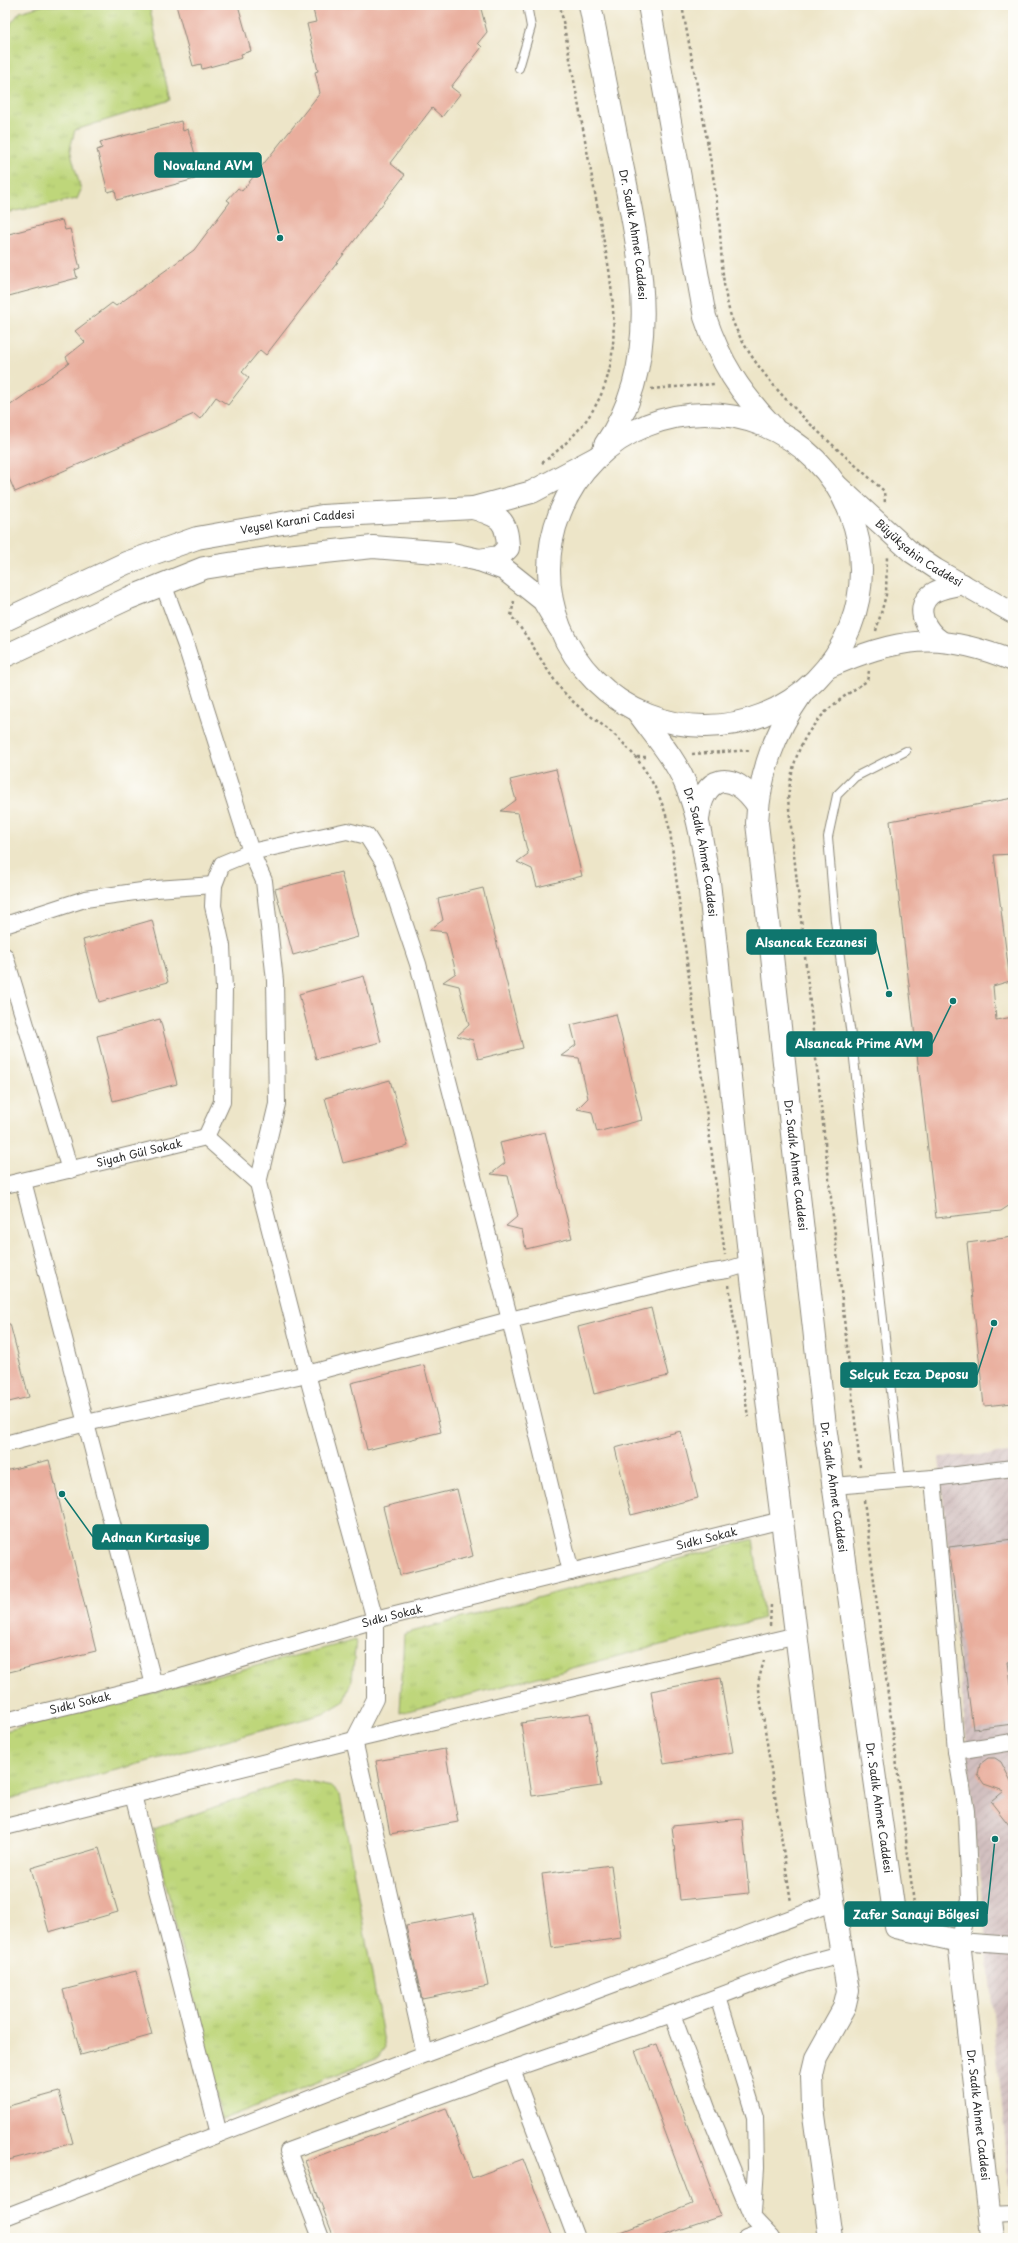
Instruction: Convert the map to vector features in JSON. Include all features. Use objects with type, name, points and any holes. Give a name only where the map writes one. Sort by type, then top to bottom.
[{"type":"main road","name":"Dr. Sadık Ahmet Caddesi","points":[[590,5],[641,266],[643,326],[640,360],[634,387],[621,420],[596,458]]},
{"type":"main road","points":[[5,656],[163,584],[204,568],[267,558],[373,547],[448,553],[479,560],[504,569],[543,600],[575,657],[585,670],[609,694],[637,711],[659,720],[681,725],[705,727],[728,725],[750,720],[772,712],[802,693],[826,669],[844,641],[851,626],[859,593],[861,576],[855,527],[847,506],[834,482],[809,454],[778,432],[747,399],[732,379],[712,338],[700,297],[649,5]]},
{"type":"main road","points":[[559,627],[549,582],[552,537],[568,494],[596,458],[633,431],[661,420],[690,414],[735,417],[778,432]]},
{"type":"main road","name":"Veysel Karani Caddesi","points":[[5,620],[126,563],[197,538],[322,516],[473,508],[532,492],[596,458]]},
{"type":"main road","points":[[473,508],[497,515],[508,530],[508,548],[498,557],[479,560]]},
{"type":"main road","name":"Dr. Sadık Ahmet Caddesi","points":[[802,693],[784,721],[771,748],[765,766],[758,806],[758,846],[834,1486],[896,1927],[959,1941],[992,2238]]},
{"type":"main road","name":"Dr. Sadık Ahmet Caddesi","points":[[637,711],[670,755],[686,783],[698,820],[709,882],[750,1263],[796,1635],[817,1802],[832,1903],[848,1991],[844,2008],[820,2051],[812,2074],[813,2108],[831,2238]]},
{"type":"main road","points":[[698,820],[699,805],[703,794],[711,786],[723,781],[734,782],[743,787],[758,806]]},
{"type":"street","name":"Büyükşahin Caddesi","points":[[834,482],[886,531],[936,569],[1013,613]]},
{"type":"street","points":[[163,584],[186,646],[252,852],[264,881],[275,989],[277,1104],[258,1183],[307,1374],[375,1620],[375,1699],[354,1740],[425,2054]]},
{"type":"street","points":[[941,641],[925,626],[922,615],[924,604],[930,594],[940,589],[963,584]]},
{"type":"street","points":[[826,669],[872,650],[916,640],[967,644],[1013,661]]},
{"type":"street","points":[[258,1183],[206,1137],[222,1102],[224,988],[222,946],[213,906],[214,885],[222,864],[252,852],[347,830],[367,836],[384,863],[418,964],[510,1320],[571,1572]]},
{"type":"street","points":[[5,925],[84,899],[156,889],[214,885]]},
{"type":"street","points":[[5,958],[70,1170]]},
{"type":"street","name":"Siyah Gül Sokak","points":[[5,1185],[206,1137]]},
{"type":"street","points":[[23,1181],[154,1685]]},
{"type":"street","points":[[5,1444],[86,1423],[307,1374],[510,1320],[699,1274],[727,1270],[750,1263]]},
{"type":"street","points":[[834,1486],[933,1478],[1013,1468]]},
{"type":"street","points":[[933,1478],[956,1751],[966,1811],[970,1899],[959,1941],[1013,1945]]},
{"type":"street","name":"Sıdkı Sokak","points":[[5,1721],[154,1685],[375,1620],[782,1520]]},
{"type":"street","points":[[5,1827],[354,1740],[796,1635]]},
{"type":"street","points":[[956,1751],[1013,1742]]},
{"type":"street","points":[[133,1795],[219,2134]]},
{"type":"street","points":[[5,2217],[425,2054],[832,1903]]},
{"type":"street","points":[[321,2238],[288,2151],[512,2069],[672,2014],[804,1964],[842,1954]]},
{"type":"street","points":[[718,1997],[755,2116],[756,2168],[752,2217]]},
{"type":"street","points":[[672,2014],[708,2111],[752,2217],[769,2234]]},
{"type":"street","points":[[512,2069],[576,2238]]},
{"type":"street","points":[[989,2214],[1013,2213]]},
{"type":"street","points":[[746,2238],[769,2234]]},
{"type":"lane","points":[[520,68],[531,27],[527,5]]},
{"type":"lane","points":[[901,1481],[853,1050],[835,921],[828,837],[837,795],[855,778],[906,751]]},
{"type":"path","points":[[536,467],[575,434],[596,406],[607,383],[612,354],[613,307],[608,269],[560,5]]},
{"type":"path","points":[[682,5],[711,165],[728,301],[738,333],[760,369],[801,414],[884,491],[888,565],[886,595],[872,650],[867,681],[822,714],[809,730],[799,752],[790,786],[790,828],[862,1484],[918,1932]]},
{"type":"path","points":[[634,387],[646,389],[719,384],[760,369]]},
{"type":"path","points":[[511,616],[531,642],[562,690],[582,709],[621,740],[636,757],[659,795],[669,827],[748,1423]]},
{"type":"path","points":[[636,757],[787,747],[799,752]]},
{"type":"path","points":[[772,1603],[769,1641],[758,1683],[792,1909]]},
{"type":"shaded area","points":[[1013,1453],[1013,2221],[939,1457]]},
{"type":"green space","points":[[44,5],[149,5],[170,100],[75,130],[70,149],[81,190],[77,199],[5,213],[5,46],[11,23],[20,12]]},
{"type":"green space","points":[[753,1539],[764,1618],[400,1713],[404,1634]]},
{"type":"green space","points":[[356,1640],[352,1679],[343,1702],[323,1714],[5,1800],[5,1731]]},
{"type":"green space","points":[[293,1779],[332,1787],[340,1795],[385,2048],[378,2058],[222,2120],[153,1829]]},
{"type":"building","points":[[176,5],[238,5],[251,51],[241,54],[242,58],[202,69],[201,64],[193,66]]},
{"type":"building","points":[[312,5],[480,5],[487,32],[478,43],[482,47],[451,87],[460,94],[442,117],[432,108],[390,163],[405,175],[266,355],[260,350],[242,372],[249,378],[228,405],[216,397],[200,419],[194,414],[15,492],[5,469],[5,409],[69,363],[66,357],[85,342],[75,331],[112,303],[116,306],[194,250],[230,202],[227,200],[238,188],[242,191],[320,93],[315,72],[318,71],[307,24],[316,22]]},
{"type":"building","points":[[181,121],[183,131],[188,129],[199,169],[193,170],[195,179],[117,200],[115,190],[108,192],[97,150],[102,148],[100,142]]},
{"type":"building","points":[[62,220],[65,230],[70,229],[80,268],[75,270],[77,278],[5,297],[5,235]]},
{"type":"building","points":[[556,769],[582,876],[537,887],[532,869],[517,862],[528,854],[518,813],[501,811],[516,800],[510,780]]},
{"type":"building","points":[[1013,798],[1013,854],[994,855],[1010,981],[993,986],[996,1020],[1013,1017],[1013,1203],[1001,1211],[936,1218],[890,821]]},
{"type":"building","points":[[341,872],[358,937],[293,955],[275,889]]},
{"type":"building","points":[[483,888],[523,1048],[478,1059],[473,1040],[457,1036],[469,1025],[459,986],[443,982],[456,973],[446,932],[429,930],[443,920],[438,899]]},
{"type":"building","points":[[152,920],[168,982],[99,1002],[83,940]]},
{"type":"building","points":[[364,976],[381,1042],[316,1059],[299,994]]},
{"type":"building","points":[[616,1014],[642,1120],[597,1132],[592,1112],[577,1109],[588,1098],[579,1058],[561,1056],[576,1045],[571,1025]]},
{"type":"building","points":[[160,1019],[177,1084],[113,1101],[97,1036]]},
{"type":"building","points":[[390,1080],[408,1146],[343,1163],[325,1098]]},
{"type":"building","points":[[545,1132],[572,1238],[526,1249],[522,1230],[506,1226],[518,1216],[508,1176],[491,1174],[505,1163],[500,1143]]},
{"type":"building","points":[[1013,1237],[1013,1403],[984,1406],[967,1243]]},
{"type":"building","points":[[651,1308],[668,1376],[594,1394],[578,1327]]},
{"type":"building","points":[[5,1324],[10,1324],[29,1397],[5,1403]]},
{"type":"building","points":[[424,1365],[441,1432],[367,1450],[351,1383]]},
{"type":"building","points":[[681,1431],[698,1498],[631,1515],[615,1448]]},
{"type":"building","points":[[49,1460],[96,1651],[5,1673],[5,1471]]},
{"type":"building","points":[[457,1489],[473,1556],[400,1575],[383,1507]]},
{"type":"building","points":[[1013,1539],[1013,1661],[1008,1662],[1013,1697],[1013,1724],[973,1729],[949,1547]]},
{"type":"building","points":[[720,1678],[733,1752],[664,1764],[651,1691]]},
{"type":"building","points":[[590,1713],[601,1786],[532,1796],[521,1723]]},
{"type":"building","points":[[445,1749],[458,1822],[390,1834],[376,1761]]},
{"type":"building","points":[[988,1758],[995,1758],[1001,1762],[1013,1785],[1013,1830],[991,1802],[1004,1791],[984,1784],[978,1775],[980,1764]]},
{"type":"building","points":[[742,1819],[749,1893],[680,1900],[672,1826]]},
{"type":"building","points":[[99,1848],[118,1912],[49,1932],[31,1868]]},
{"type":"building","points":[[611,1865],[621,1938],[552,1948],[542,1874]]},
{"type":"building","points":[[474,1913],[488,1986],[422,1999],[406,1926]]},
{"type":"building","points":[[136,1971],[152,2035],[81,2055],[63,1990]]},
{"type":"building","points":[[657,2044],[721,2216],[656,2238],[606,2238],[692,2204],[635,2051]]},
{"type":"building","points":[[59,2092],[73,2143],[5,2161],[5,2107]]},
{"type":"building","points":[[446,2108],[472,2178],[523,2159],[553,2238],[334,2238],[305,2161]]},
{"type":"place","name":"Novaland AVM","points":[[280,238]]},
{"type":"place","name":"Alsancak Eczanesi","points":[[889,994]]},
{"type":"place","name":"Alsancak Prime AVM","points":[[953,1001]]},
{"type":"place","name":"Selçuk Ecza Deposu","points":[[994,1323]]},
{"type":"place","name":"Adnan Kırtasiye","points":[[62,1494]]},
{"type":"place","name":"Zafer Sanayi Bölgesi","points":[[995,1839]]}]
